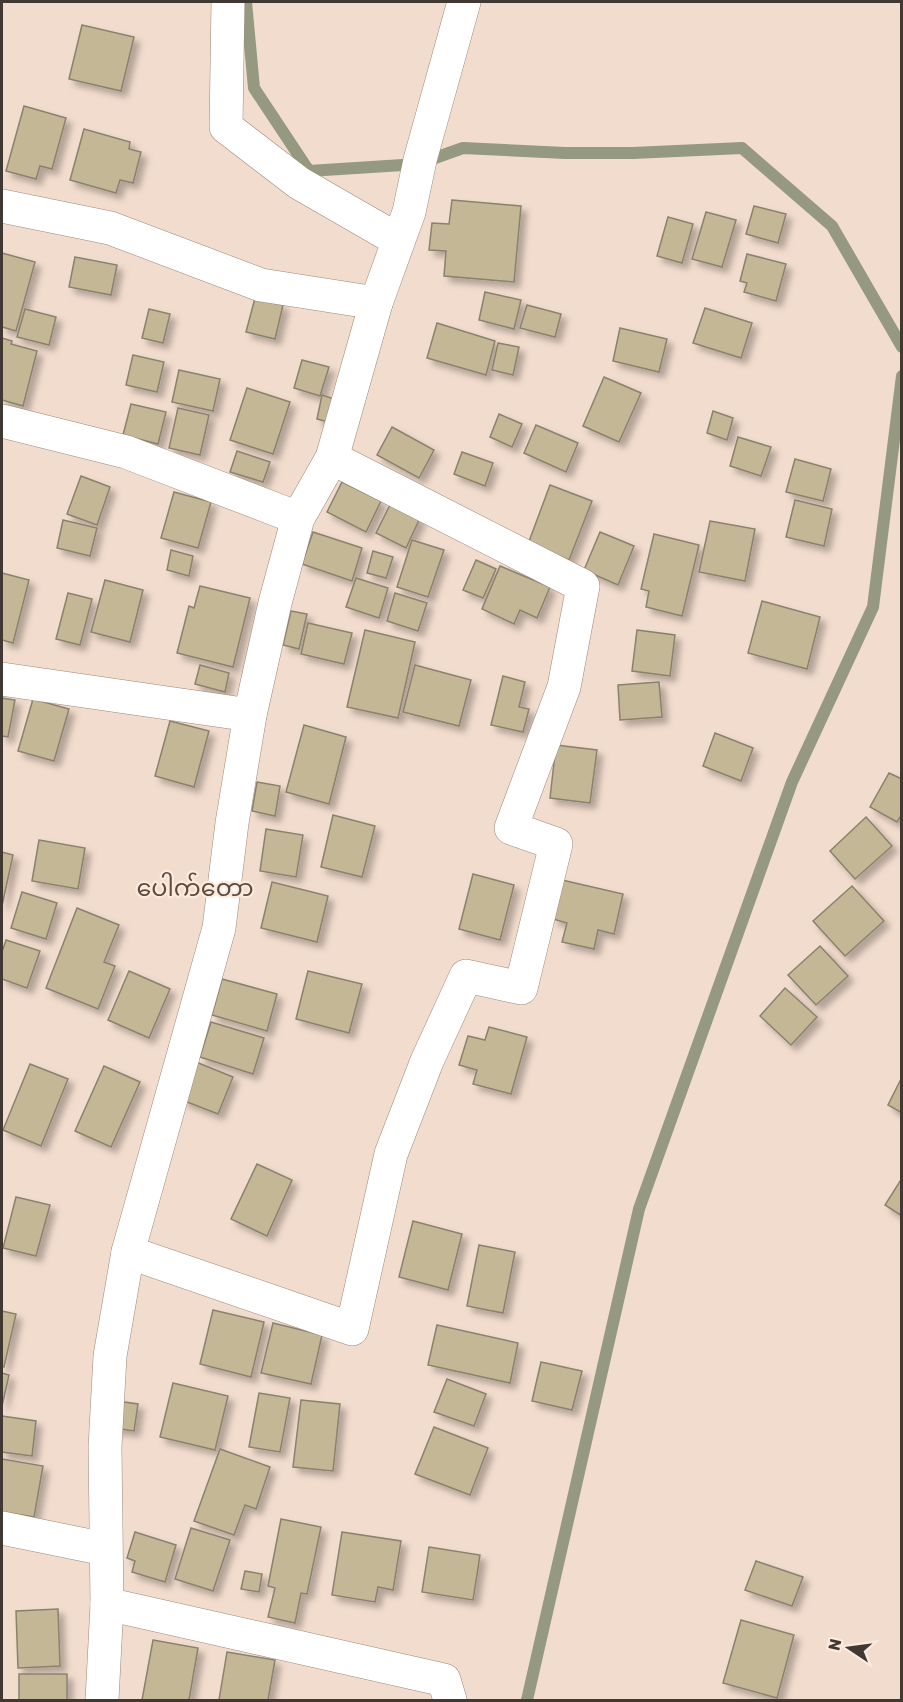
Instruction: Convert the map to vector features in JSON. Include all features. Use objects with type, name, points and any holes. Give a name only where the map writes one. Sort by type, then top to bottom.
[{"type":"street","points":[[228,2],[226,127],[299,183],[403,226]]},
{"type":"street","points":[[102,1701],[107,1604],[105,1447],[111,1356],[128,1252],[219,928],[232,823],[250,715],[275,603],[298,518],[332,458],[376,303],[403,226],[464,2]]},
{"type":"street","points":[[2,206],[110,228],[261,285],[376,303]]},
{"type":"street","points":[[2,421],[126,452],[298,518]]},
{"type":"street","points":[[128,1252],[352,1329],[391,1154],[427,1061],[466,976],[521,988],[556,844],[511,828],[564,687],[583,586],[332,458]]},
{"type":"street","points":[[2,679],[250,715]]},
{"type":"street","points":[[2,1528],[105,1549]]},
{"type":"street","points":[[107,1604],[444,1680],[450,1701]]},
{"type":"building","points":[[82,25],[134,37],[121,91],[69,79]]},
{"type":"building","points":[[24,106],[66,118],[52,169],[40,166],[36,179],[6,171]]},
{"type":"building","points":[[84,129],[130,142],[129,149],[141,152],[133,183],[120,180],[116,193],[70,180]]},
{"type":"building","points":[[452,200],[521,206],[514,282],[444,276],[446,251],[429,250],[432,223],[449,224]]},
{"type":"building","points":[[754,206],[786,214],[778,243],[746,234]]},
{"type":"building","points":[[706,212],[736,220],[722,267],[692,259]]},
{"type":"building","points":[[668,217],[693,224],[682,263],[657,256]]},
{"type":"building","points":[[2,253],[35,262],[16,331],[2,327]]},
{"type":"building","points":[[747,254],[786,264],[776,301],[744,292],[747,283],[740,281]]},
{"type":"building","points":[[75,257],[117,265],[111,295],[69,287]]},
{"type":"building","points":[[485,292],[521,300],[514,329],[479,320]]},
{"type":"building","points":[[255,298],[283,305],[275,339],[246,332]]},
{"type":"building","points":[[527,305],[561,314],[555,337],[520,328]]},
{"type":"building","points":[[705,308],[752,323],[741,358],[693,343]]},
{"type":"building","points":[[25,309],[56,317],[49,345],[17,337]]},
{"type":"building","points":[[149,309],[170,314],[163,343],[142,338]]},
{"type":"building","points":[[437,323],[495,341],[486,375],[427,358]]},
{"type":"building","points":[[620,328],[667,339],[659,372],[613,361]]},
{"type":"building","points":[[2,338],[12,341],[11,344],[37,351],[23,406],[2,400]]},
{"type":"building","points":[[498,343],[519,347],[513,375],[492,370]]},
{"type":"building","points":[[133,355],[164,362],[157,392],[126,385]]},
{"type":"building","points":[[302,360],[329,367],[320,396],[294,388]]},
{"type":"building","points":[[179,370],[220,379],[213,411],[172,402]]},
{"type":"building","points":[[604,377],[641,393],[619,442],[583,426]]},
{"type":"building","points":[[247,388],[290,402],[273,454],[230,440]]},
{"type":"building","points":[[322,395],[334,399],[328,422],[317,419]]},
{"type":"building","points":[[131,404],[166,412],[158,444],[123,435]]},
{"type":"building","points":[[178,408],[209,415],[200,455],[169,448]]},
{"type":"building","points":[[713,411],[733,418],[727,440],[707,433]]},
{"type":"building","points":[[499,414],[522,424],[512,447],[490,437]]},
{"type":"building","points":[[536,425],[578,443],[566,472],[524,453]]},
{"type":"building","points":[[392,427],[434,450],[419,478],[377,455]]},
{"type":"building","points":[[738,437],[771,447],[761,476],[730,466]]},
{"type":"building","points":[[237,451],[270,462],[263,482],[230,472]]},
{"type":"building","points":[[462,452],[493,463],[485,486],[454,474]]},
{"type":"building","points":[[795,459],[831,469],[823,501],[786,492]]},
{"type":"building","points":[[81,476],[110,487],[97,525],[67,514]]},
{"type":"building","points":[[342,482],[381,501],[366,532],[327,512]]},
{"type":"building","points":[[550,485],[592,501],[569,560],[528,544]]},
{"type":"building","points":[[174,492],[211,502],[198,548],[161,538]]},
{"type":"building","points":[[795,500],[832,509],[824,546],[786,537]]},
{"type":"building","points":[[391,503],[420,518],[406,548],[376,533]]},
{"type":"building","points":[[63,520],[97,528],[90,556],[57,548]]},
{"type":"building","points":[[710,521],[755,529],[745,581],[699,572]]},
{"type":"building","points":[[313,532],[362,548],[352,581],[302,564]]},
{"type":"building","points":[[600,532],[634,546],[618,585],[584,570]]},
{"type":"building","points":[[654,534],[699,545],[682,616],[646,607],[649,591],[641,589]]},
{"type":"building","points":[[412,540],[444,550],[428,597],[397,587]]},
{"type":"building","points":[[171,550],[193,556],[189,576],[167,570]]},
{"type":"building","points":[[373,551],[393,557],[386,578],[367,573]]},
{"type":"building","points":[[476,560],[496,569],[483,598],[463,590]]},
{"type":"building","points":[[500,566],[550,587],[537,618],[520,610],[514,624],[482,609]]},
{"type":"building","points":[[2,573],[29,580],[13,643],[2,640]]},
{"type":"building","points":[[356,578],[388,588],[379,618],[346,607]]},
{"type":"building","points":[[105,580],[143,590],[130,642],[91,632]]},
{"type":"building","points":[[200,586],[250,598],[233,667],[177,653],[189,606],[194,608]]},
{"type":"building","points":[[68,593],[92,599],[80,645],[56,639]]},
{"type":"building","points":[[395,593],[427,603],[418,631],[387,621]]},
{"type":"building","points":[[762,601],[820,617],[807,669],[748,653]]},
{"type":"building","points":[[291,611],[307,614],[299,649],[283,645]]},
{"type":"building","points":[[308,623],[352,633],[344,664],[301,654]]},
{"type":"building","points":[[365,630],[415,642],[398,718],[347,707]]},
{"type":"building","points":[[637,630],[675,635],[670,676],[632,671]]},
{"type":"building","points":[[200,665],[229,673],[225,692],[195,684]]},
{"type":"building","points":[[415,665],[471,680],[459,726],[403,712]]},
{"type":"building","points":[[503,676],[525,682],[519,707],[529,709],[523,732],[491,725]]},
{"type":"building","points":[[659,682],[662,717],[620,720],[618,685]]},
{"type":"building","points":[[2,698],[15,700],[8,737],[2,736]]},
{"type":"building","points":[[33,699],[69,709],[54,761],[18,751]]},
{"type":"building","points":[[170,721],[209,731],[194,787],[155,776]]},
{"type":"building","points":[[304,725],[346,737],[329,804],[286,792]]},
{"type":"building","points":[[715,733],[753,748],[741,781],[703,766]]},
{"type":"building","points":[[556,745],[597,750],[590,803],[550,798]]},
{"type":"building","points":[[889,773],[902,779],[902,814],[897,822],[870,807]]},
{"type":"building","points":[[257,782],[280,786],[275,816],[252,811]]},
{"type":"building","points":[[333,815],[375,826],[362,877],[321,867]]},
{"type":"building","points":[[866,817],[892,846],[855,879],[830,851]]},
{"type":"building","points":[[266,829],[303,835],[296,877],[260,871]]},
{"type":"building","points":[[39,840],[85,848],[78,889],[32,881]]},
{"type":"building","points":[[2,852],[13,855],[2,906]]},
{"type":"building","points":[[473,874],[514,885],[500,940],[459,929]]},
{"type":"building","points":[[562,880],[623,894],[614,934],[598,930],[594,949],[562,942],[567,923],[553,919]]},
{"type":"building","points":[[272,882],[328,896],[317,942],[261,928]]},
{"type":"building","points":[[852,886],[884,921],[845,956],[813,921]]},
{"type":"building","points":[[22,892],[57,903],[46,939],[11,928]]},
{"type":"building","points":[[77,908],[119,925],[104,962],[115,966],[98,1009],[46,988]]},
{"type":"building","points":[[6,940],[40,951],[27,988],[2,979],[2,952]]},
{"type":"building","points":[[820,946],[848,976],[816,1005],[788,975]]},
{"type":"building","points":[[129,971],[170,989],[149,1038],[108,1020]]},
{"type":"building","points":[[308,971],[362,984],[349,1033],[296,1019]]},
{"type":"building","points":[[222,979],[277,994],[267,1031],[212,1015]]},
{"type":"building","points":[[785,988],[817,1017],[791,1045],[760,1016]]},
{"type":"building","points":[[211,1022],[264,1038],[253,1074],[200,1057]]},
{"type":"building","points":[[489,1027],[527,1037],[511,1094],[473,1084],[477,1070],[459,1065],[468,1036],[485,1040]]},
{"type":"building","points":[[196,1062],[233,1077],[218,1114],[182,1100]]},
{"type":"building","points":[[30,1064],[68,1079],[41,1146],[3,1130]]},
{"type":"building","points":[[104,1066],[140,1082],[111,1147],[75,1131]]},
{"type":"building","points":[[902,1079],[902,1113],[888,1105]]},
{"type":"building","points":[[257,1164],[292,1180],[267,1236],[231,1219]]},
{"type":"building","points":[[902,1178],[902,1216],[885,1205]]},
{"type":"building","points":[[16,1197],[50,1205],[36,1256],[3,1248]]},
{"type":"building","points":[[413,1221],[462,1234],[448,1290],[399,1277]]},
{"type":"building","points":[[479,1245],[515,1252],[503,1313],[467,1306]]},
{"type":"building","points":[[213,1310],[264,1322],[251,1377],[200,1364]]},
{"type":"building","points":[[2,1311],[16,1314],[4,1367],[2,1366]]},
{"type":"building","points":[[273,1323],[322,1335],[311,1384],[261,1373]]},
{"type":"building","points":[[437,1325],[518,1343],[510,1383],[428,1365]]},
{"type":"building","points":[[541,1362],[582,1371],[572,1410],[532,1401]]},
{"type":"building","points":[[2,1373],[9,1375],[2,1406]]},
{"type":"building","points":[[447,1379],[486,1394],[474,1426],[434,1412]]},
{"type":"building","points":[[173,1383],[228,1396],[215,1450],[160,1437]]},
{"type":"building","points":[[259,1393],[290,1398],[280,1452],[249,1447]]},
{"type":"building","points":[[110,1400],[138,1404],[134,1431],[107,1427]]},
{"type":"building","points":[[301,1400],[340,1404],[333,1471],[293,1467]]},
{"type":"building","points":[[2,1416],[36,1421],[32,1456],[2,1452]]},
{"type":"building","points":[[434,1427],[488,1448],[470,1495],[415,1474]]},
{"type":"building","points":[[220,1449],[270,1467],[256,1509],[245,1505],[234,1535],[194,1521]]},
{"type":"building","points":[[2,1459],[43,1466],[34,1517],[2,1512]]},
{"type":"building","points":[[281,1519],[321,1527],[307,1594],[301,1593],[295,1623],[268,1617],[275,1588],[268,1586]]},
{"type":"building","points":[[191,1528],[230,1540],[213,1591],[175,1579]]},
{"type":"building","points":[[135,1532],[176,1545],[165,1582],[132,1572],[135,1561],[127,1558]]},
{"type":"building","points":[[342,1532],[401,1541],[393,1590],[378,1587],[375,1602],[332,1595]]},
{"type":"building","points":[[429,1547],[480,1555],[473,1600],[422,1592]]},
{"type":"building","points":[[756,1561],[803,1577],[792,1606],[745,1590]]},
{"type":"building","points":[[245,1571],[262,1574],[259,1592],[241,1589]]},
{"type":"building","points":[[58,1609],[60,1666],[18,1668],[16,1611]]},
{"type":"building","points":[[741,1620],[794,1635],[777,1698],[723,1683]]},
{"type":"building","points":[[153,1640],[198,1648],[189,1700],[142,1700]]},
{"type":"building","points":[[227,1652],[275,1660],[268,1700],[219,1700]]},
{"type":"building","points":[[19,1674],[67,1674],[67,1700],[19,1700]]},
{"type":"waterway","points":[[246,2],[254,88],[309,171],[418,164],[463,148],[565,153],[633,153],[742,148],[832,226],[902,347]]},
{"type":"waterway","points":[[527,1700],[639,1209],[792,782],[873,607],[902,376]]},
{"type":"district","name":"ပေါက်တော","points":[[195,888]]}]
